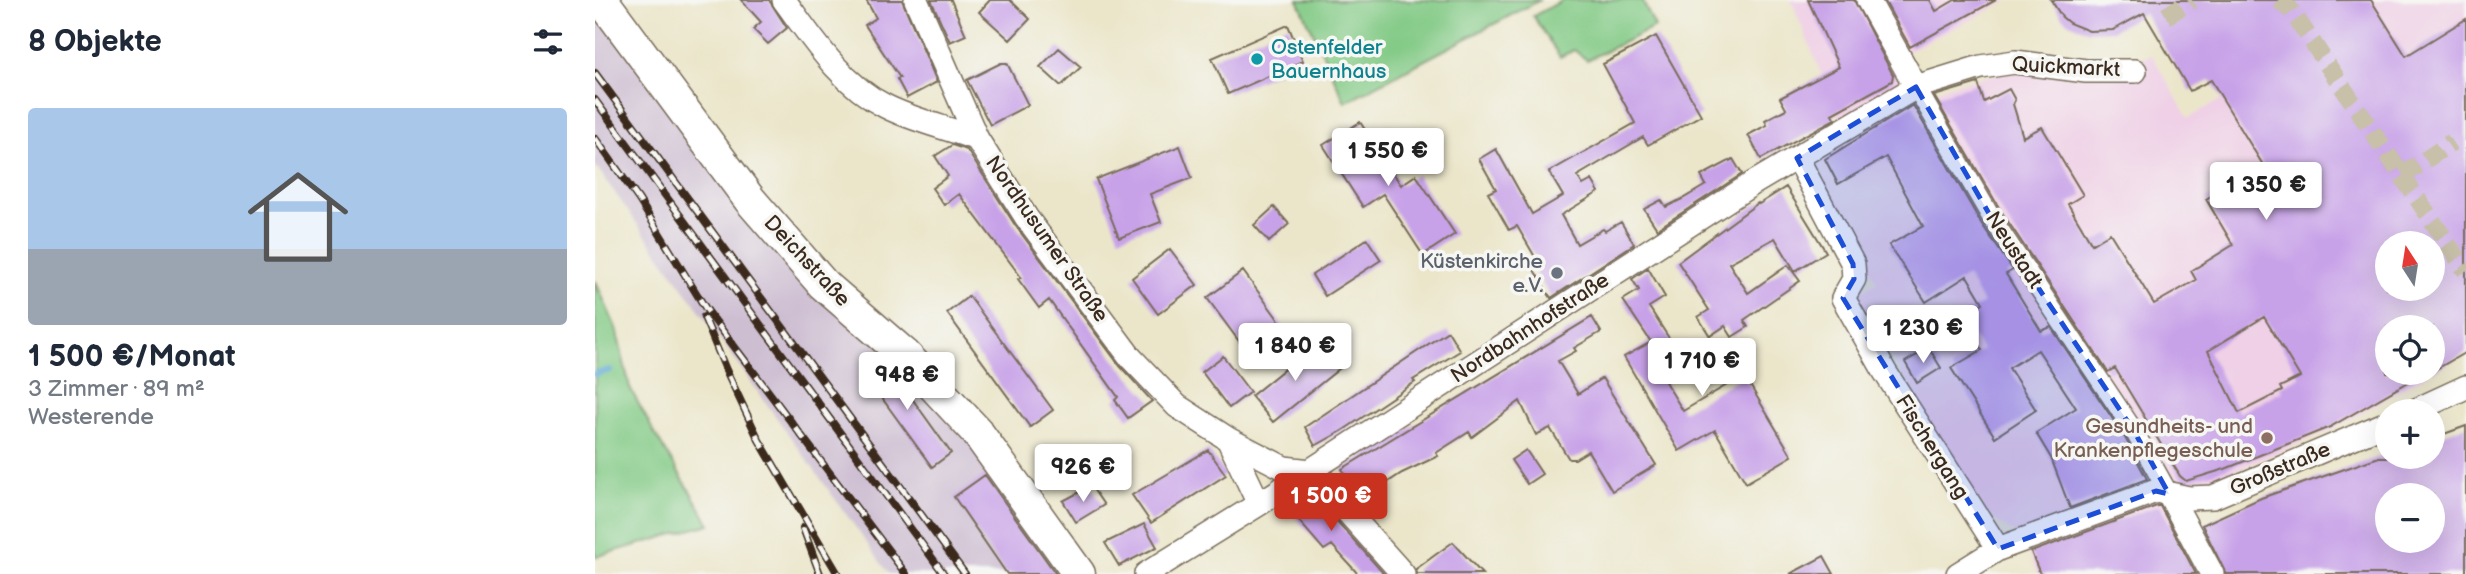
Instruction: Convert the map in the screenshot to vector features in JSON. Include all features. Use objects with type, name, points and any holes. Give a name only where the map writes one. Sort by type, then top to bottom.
[{"type":"main road","name":"Deichstraße","points":[[602,0],[750,200],[823,284],[905,355],[977,432],[1079,574]]},
{"type":"street","points":[[784,0],[823,54],[860,90],[885,106],[977,139]]},
{"type":"street","name":"Nordhusumer Straße","points":[[916,0],[977,139],[1026,217],[1131,358],[1177,406],[1228,439],[1284,468],[1311,471]]},
{"type":"street","name":"Neustadt","points":[[1868,0],[1991,217],[2134,431],[2169,494]]},
{"type":"street","name":"Quickmarkt","points":[[1916,88],[1981,66],[2015,62],[2085,71],[2135,71]]},
{"type":"street","name":"Nordbahnhofstraße","points":[[1146,574],[1311,471],[1741,191],[1916,88]]},
{"type":"street","name":"Fischergang","points":[[1797,158],[1853,264],[1854,279],[1843,298],[1885,372],[1998,548]]},
{"type":"street","points":[[2440,399],[2466,387]]},
{"type":"street","name":"Großstraße","points":[[1958,574],[1998,548],[2156,491],[2189,498],[2213,497],[2375,429]]},
{"type":"street","points":[[1228,439],[1259,504]]},
{"type":"street","points":[[1311,471],[1403,574]]},
{"type":"street","points":[[2169,494],[2212,574]]},
{"type":"highlighted area","points":[[1916,87],[1991,217],[2134,431],[2169,494],[2156,491],[1998,549],[1843,298],[1854,279],[1853,264],[1797,158]]},
{"type":"shaded area","points":[[1791,0],[1863,0],[1913,102],[1950,85],[2010,71],[2086,75],[2152,55],[2188,118],[2222,99],[2322,260],[2378,315],[2375,315],[2375,385],[2409,385],[2385,399],[2375,399],[2375,405],[2332,430],[2234,471],[2177,488],[2205,574],[2038,574],[2021,536],[1986,513],[1947,453],[1856,294],[1877,282],[1810,161],[1844,130]]},
{"type":"shaded area","points":[[1875,0],[2010,0],[1902,54]]},
{"type":"shaded area","points":[[2371,0],[2466,0],[2466,33],[2459,23],[2406,55]]},
{"type":"shaded area","points":[[595,10],[970,439],[1063,574],[889,574],[595,165]]},
{"type":"shaded area","points":[[2404,301],[2423,301],[2434,315],[2378,315]]},
{"type":"shaded area","points":[[2445,329],[2464,353],[2445,364]]},
{"type":"green space","points":[[1298,0],[1540,0],[1345,102]]},
{"type":"green space","points":[[1563,0],[1642,0],[1655,27],[1587,60],[1574,50],[1560,57],[1533,16]]},
{"type":"green space","points":[[595,280],[616,328],[630,388],[710,524],[595,557]]},
{"type":"building","points":[[741,0],[769,0],[787,28],[768,44],[753,29],[761,22]]},
{"type":"building","points":[[866,0],[902,0],[937,82],[907,98],[897,79],[900,78],[865,25],[876,18]]},
{"type":"building","points":[[931,0],[951,0],[966,35],[950,42]]},
{"type":"building","points":[[990,0],[1010,0],[1030,19],[1010,40],[979,12]]},
{"type":"building","points":[[1808,0],[1854,0],[1893,75],[1892,81],[1832,114],[1835,119],[1761,159],[1748,135],[1767,125],[1765,120],[1786,109],[1780,98],[1839,67]]},
{"type":"building","points":[[1884,0],[1930,0],[1936,11],[1955,0],[1996,0],[1910,47]]},
{"type":"building","points":[[2051,0],[2371,0],[2406,56],[2466,19],[2466,352],[2445,364],[2445,315],[2375,315],[2375,385],[2403,385],[2330,427],[2225,469],[2186,481],[2180,476],[2115,368],[2108,372],[2001,211],[1934,96],[1978,83],[1984,102],[2009,89],[2015,100],[2013,104],[2023,137],[2042,127],[2083,195],[2068,204],[2092,244],[2110,233],[2154,304],[2196,280],[2191,271],[2233,245],[2206,199],[2263,165],[2211,80],[2190,91],[2144,13],[2113,30],[2089,31],[2069,23]],"holes":[[[2264,317],[2300,377],[2280,387],[2282,391],[2239,413],[2208,351]]]},
{"type":"building","name":"Ostenfelder Bauernhaus","points":[[1288,25],[1303,61],[1228,94],[1212,58]]},
{"type":"building","points":[[1656,36],[1701,115],[1648,145],[1643,137],[1577,176],[1583,185],[1592,180],[1599,192],[1561,215],[1577,244],[1621,222],[1634,244],[1551,298],[1531,265],[1538,262],[1517,226],[1509,230],[1488,193],[1496,189],[1479,159],[1496,149],[1532,214],[1563,196],[1549,172],[1635,123],[1603,64]]},
{"type":"building","points":[[1059,48],[1081,67],[1061,86],[1040,67]]},
{"type":"building","points":[[1001,63],[1007,63],[1028,105],[990,125],[967,80]]},
{"type":"building","points":[[1913,105],[1981,223],[2013,270],[2006,274],[2041,331],[2051,327],[2124,436],[2147,479],[2070,508],[2051,458],[2036,433],[2076,408],[2038,350],[2009,368],[2036,410],[1995,437],[1951,368],[1982,350],[1961,316],[1983,303],[1967,276],[1926,302],[1889,245],[1923,226],[1886,157],[1838,184],[1825,159]]},
{"type":"building","points":[[1360,122],[1401,185],[1416,175],[1455,234],[1423,255],[1383,194],[1363,207],[1323,145]]},
{"type":"building","points":[[952,145],[967,150],[1015,225],[1120,366],[1152,401],[1128,418],[1115,400],[1118,397],[1049,300],[1039,308],[1018,279],[1021,277],[959,194],[944,205],[932,188],[948,176],[935,156]]},
{"type":"building","points":[[1180,146],[1192,178],[1150,194],[1161,222],[1119,238],[1096,179]]},
{"type":"building","points":[[1733,159],[1742,174],[1657,229],[1644,209],[1661,200],[1666,207],[1684,198],[1706,185],[1701,176]]},
{"type":"building","points":[[1786,187],[1826,252],[1795,271],[1775,238],[1729,263],[1748,293],[1788,265],[1800,281],[1744,320],[1748,327],[1732,337],[1725,326],[1710,336],[1698,317],[1709,310],[1678,262],[1758,203]]},
{"type":"building","points":[[1274,207],[1289,224],[1269,242],[1254,225]]},
{"type":"building","points":[[1367,239],[1381,260],[1325,296],[1312,275]]},
{"type":"building","points":[[1170,249],[1197,285],[1158,314],[1132,278]]},
{"type":"building","points":[[1648,268],[1665,297],[1649,307],[1676,349],[1655,365],[1683,411],[1744,375],[1792,456],[1746,483],[1715,430],[1679,451],[1624,357],[1651,342],[1623,300],[1639,290],[1632,279]]},
{"type":"building","points":[[1243,271],[1283,326],[1247,352],[1207,298]]},
{"type":"building","points":[[969,296],[1053,410],[1030,427],[947,313]]},
{"type":"building","points":[[1592,317],[1601,332],[1558,361],[1578,394],[1602,378],[1656,465],[1612,491],[1588,451],[1575,459],[1569,459],[1550,428],[1536,435],[1520,401],[1472,437],[1469,432],[1436,453],[1438,456],[1402,473],[1362,499],[1342,469]]},
{"type":"building","points":[[1448,331],[1460,351],[1413,380],[1415,382],[1342,431],[1315,446],[1305,427]]},
{"type":"building","points":[[1929,348],[1941,368],[1917,383],[1905,362]]},
{"type":"building","points":[[1308,350],[1319,363],[1335,351],[1345,364],[1273,422],[1251,396]]},
{"type":"building","points":[[1223,356],[1250,392],[1229,408],[1202,372]]},
{"type":"building","points":[[882,359],[951,453],[932,467],[863,372]]},
{"type":"building","points":[[2466,426],[2466,574],[2226,574],[2202,525],[2261,498],[2375,458],[2375,469],[2445,469],[2445,434]]},
{"type":"building","points":[[1208,450],[1226,475],[1151,523],[1132,495]]},
{"type":"building","points":[[1526,450],[1542,474],[1527,484],[1511,460]]},
{"type":"building","points":[[985,475],[1056,574],[1007,574],[954,497]]},
{"type":"building","points":[[1091,486],[1104,505],[1076,522],[1063,501]]},
{"type":"building","points":[[1310,491],[1384,574],[1358,574],[1332,545],[1324,550],[1286,506]]},
{"type":"building","points":[[2160,506],[2196,574],[2040,574],[2031,552]]},
{"type":"building","points":[[1144,524],[1157,547],[1119,566],[1105,543]]},
{"type":"building","points":[[1453,542],[1482,574],[1417,574],[1416,569]]},
{"type":"building","points":[[1824,556],[1834,574],[1790,574]]},
{"type":"waterway","points":[[595,374],[610,370]]},
{"type":"tunnel","points":[[2166,16],[2192,0]]},
{"type":"tunnel","points":[[2279,0],[2290,9],[2466,271]]},
{"type":"tunnel","points":[[2403,175],[2452,142]]},
{"type":"railway","points":[[595,73],[965,574]]},
{"type":"railway","points":[[595,100],[944,574]]},
{"type":"railway","points":[[595,138],[639,200],[706,309],[906,574]]},
{"type":"railway","points":[[704,317],[759,440],[838,574]]},
{"type":"railway","points":[[803,528],[820,574]]},
{"type":"place","name":"Ostenfelder Bauernhaus","points":[[1257,59]]},
{"type":"place","name":"Küstenkirche e.V.","points":[[1557,273]]},
{"type":"place","name":"Gesundheits- und Krankenpflegeschule","points":[[2267,438]]}]
